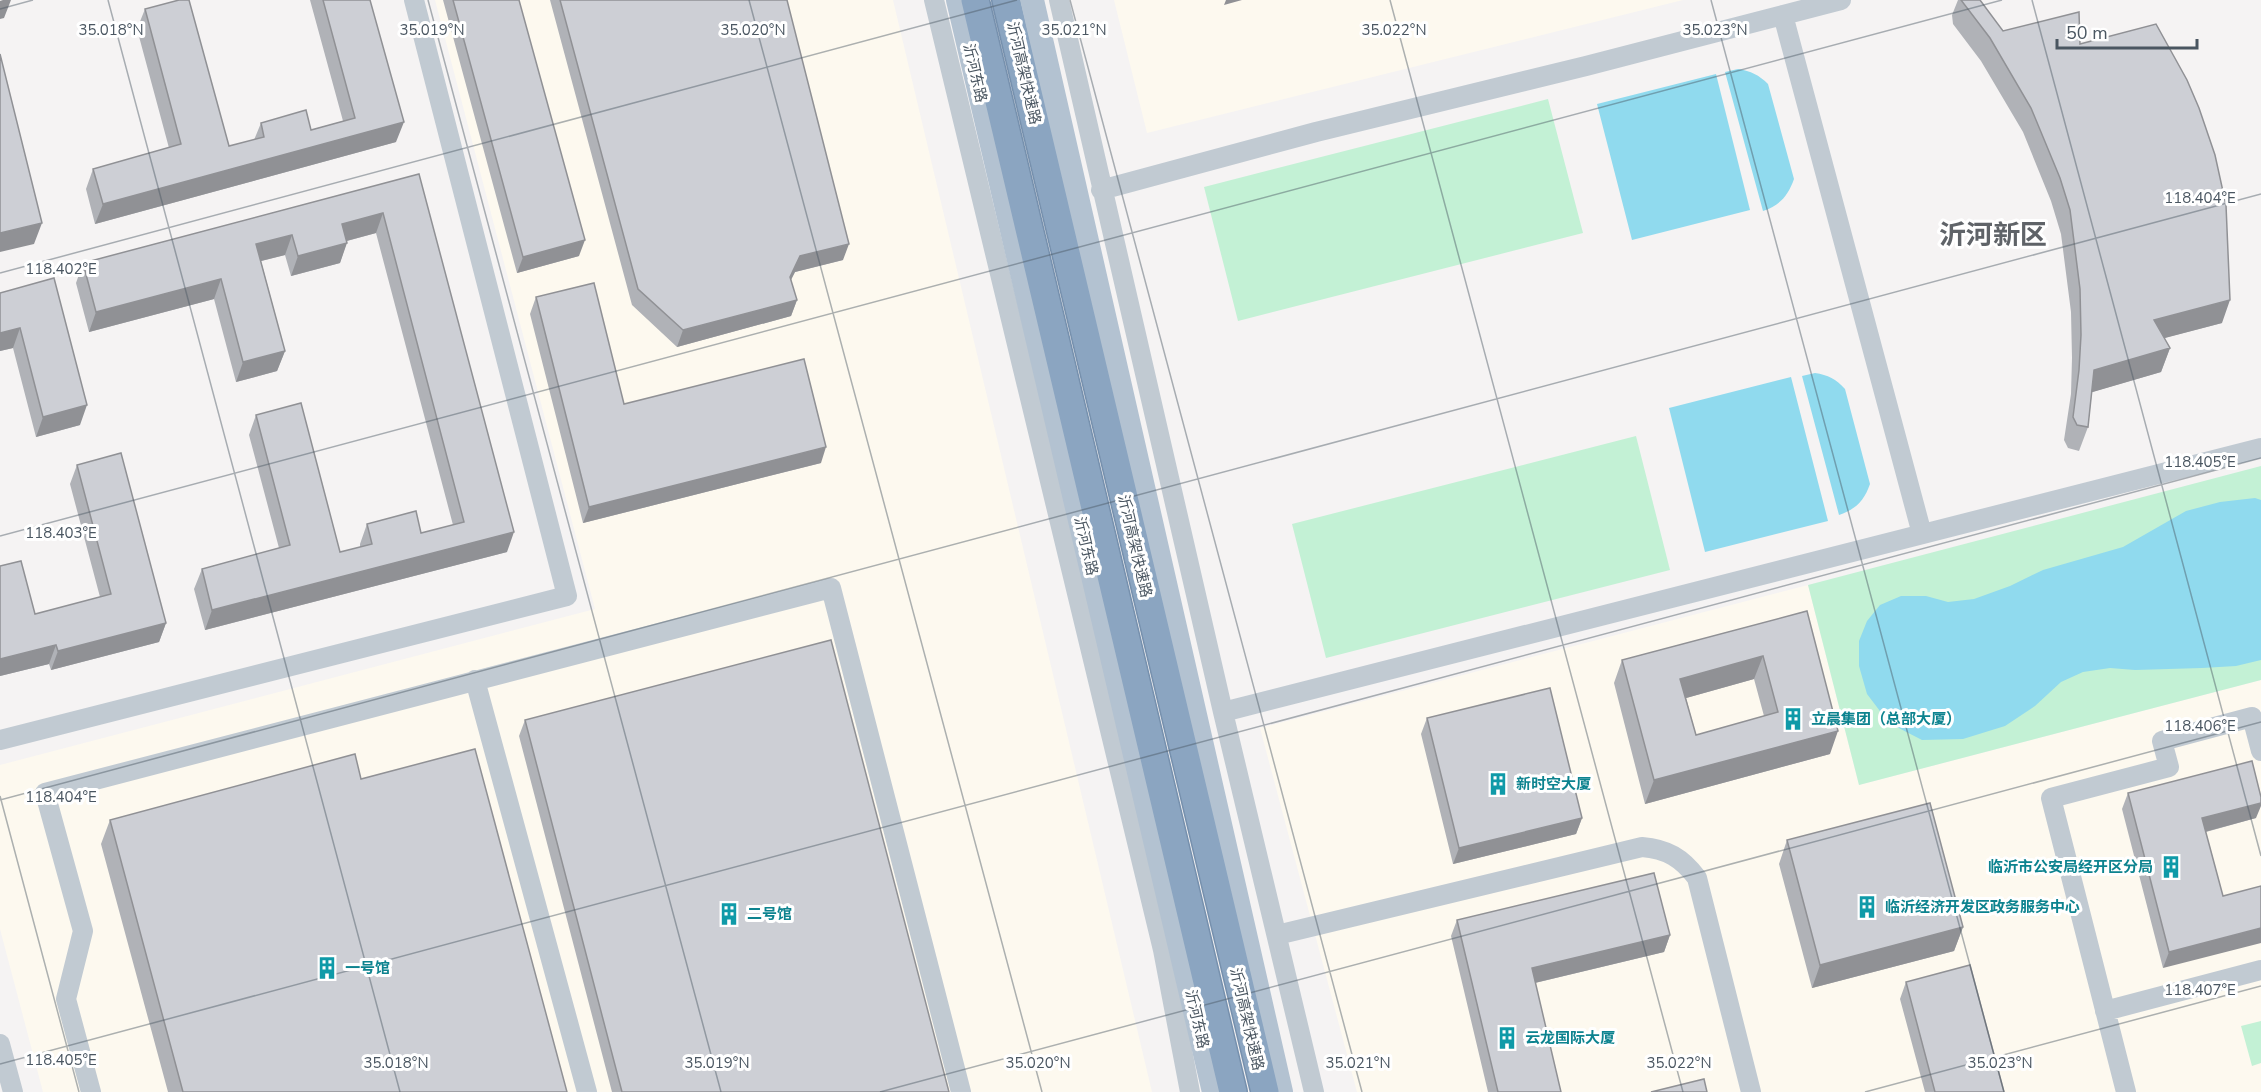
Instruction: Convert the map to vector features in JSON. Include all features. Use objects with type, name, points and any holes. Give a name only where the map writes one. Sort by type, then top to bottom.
[{"type":"highway","name":"沂河高架快速路","points":[[975,0],[1231,1092]]},
{"type":"highway","name":"沂河高架快速路","points":[[1006,0],[1267,1092]]},
{"type":"main road","name":"沂河东路","points":[[958,0],[1214,1092]]},
{"type":"main road","points":[[1032,0],[1281,1092]]},
{"type":"main road","points":[[1151,901],[1156,846]]},
{"type":"street","points":[[0,740],[567,596],[414,0]]},
{"type":"street","points":[[934,0],[1163,950],[1190,1092]]},
{"type":"street","points":[[1059,0],[1101,190],[1314,1092]]},
{"type":"street","points":[[1101,190],[1316,132],[1575,69],[1841,0]]},
{"type":"street","points":[[1783,15],[1922,534]]},
{"type":"street","points":[[1223,712],[2261,448]]},
{"type":"street","points":[[91,1092],[66,999],[82,931],[45,793],[831,588],[961,1092]]},
{"type":"street","points":[[475,680],[587,1092]]},
{"type":"street","points":[[2126,1092],[2051,798],[2169,767],[2162,741],[2252,717],[2261,751]]},
{"type":"street","points":[[1278,935],[1642,847],[1656,848],[1672,854],[1686,864],[1697,878],[1751,1092]]},
{"type":"street","points":[[2105,1011],[2261,970]]},
{"type":"street","points":[[0,1044],[13,1092]]},
{"type":"shaded area","points":[[435,0],[893,0],[1152,1092],[43,1092],[0,929],[0,765],[595,609]]},
{"type":"shaded area","points":[[1114,0],[1683,0],[1147,133]]},
{"type":"shaded area","points":[[1808,585],[1859,785],[2261,680],[2261,1092],[1357,1092],[1260,728]]},
{"type":"green space","points":[[1548,99],[1583,233],[1238,321],[1204,187]]},
{"type":"green space","points":[[1636,436],[1670,570],[1326,658],[1292,524]]},
{"type":"green space","points":[[2261,466],[2261,680],[1859,785],[1808,585]]},
{"type":"green space","points":[[2261,1021],[2261,1063],[2252,1066],[2241,1026]]},
{"type":"water","points":[[1738,69],[1754,74],[1768,84],[1794,179],[1783,199],[1763,211],[1725,72]]},
{"type":"water","points":[[1716,74],[1750,210],[1632,240],[1597,104]]},
{"type":"water","points":[[1815,373],[1832,378],[1845,389],[1870,484],[1859,504],[1839,515],[1802,376]]},
{"type":"water","points":[[1791,377],[1828,521],[1705,552],[1669,408]]},
{"type":"water","points":[[2255,498],[2261,500],[2261,660],[2236,666],[2135,670],[2110,668],[2083,672],[2061,682],[2035,706],[2005,726],[1963,739],[1922,740],[1889,723],[1867,694],[1859,666],[1859,641],[1867,621],[1880,605],[1901,596],[1926,596],[1948,602],[1974,599],[2010,586],[2043,570],[2123,547],[2186,511],[2220,502]]},
{"type":"building","points":[[179,0],[189,0],[229,146],[264,137],[261,123],[306,110],[311,130],[355,118],[323,0],[370,0],[404,122],[103,204],[93,169],[181,144],[145,9]]},
{"type":"building","points":[[453,0],[519,0],[585,240],[523,257]]},
{"type":"building","points":[[560,0],[787,0],[849,244],[800,256],[790,277],[797,300],[683,330],[638,289]]},
{"type":"building","points":[[1961,0],[1980,0],[2003,31],[2079,12],[2080,44],[2156,24],[2187,80],[2215,155],[2226,205],[2230,300],[2154,320],[2170,348],[2094,370],[2088,427],[2077,425],[2073,417],[2081,335],[2080,289],[2070,210],[2060,178],[2031,108],[1990,38]]},
{"type":"building","points":[[0,54],[42,223],[0,233]]},
{"type":"building","points":[[419,174],[514,532],[212,610],[202,569],[290,545],[256,415],[301,403],[340,552],[372,544],[367,524],[416,511],[421,533],[464,522],[383,213],[342,224],[347,243],[298,256],[292,235],[256,244],[285,351],[243,362],[221,279],[96,312],[83,263]]},
{"type":"building","points":[[54,278],[87,405],[43,417],[20,328],[0,333],[0,293]]},
{"type":"building","points":[[594,283],[624,404],[804,359],[826,447],[589,507],[536,297]]},
{"type":"building","points":[[121,453],[166,623],[58,651],[56,645],[0,659],[0,566],[21,561],[35,614],[111,594],[77,465]]},
{"type":"building","points":[[1807,611],[1838,731],[1654,780],[1622,660]],"holes":[[[1763,656],[1778,712],[1696,735],[1680,679]]]},
{"type":"building","name":"二号馆","points":[[831,640],[949,1092],[622,1092],[525,720]]},
{"type":"building","name":"新时空大厦","points":[[1550,688],[1582,818],[1459,848],[1427,718]]},
{"type":"building","name":"一号馆","points":[[475,749],[567,1092],[183,1092],[110,820],[355,754],[361,779]]},
{"type":"building","name":"临沂市公安局经开区分局","points":[[2252,761],[2261,803],[2202,818],[2223,896],[2261,886],[2261,928],[2169,952],[2128,793]]},
{"type":"building","name":"临沂经济开发区政务服务中心","points":[[1930,803],[1963,927],[1820,965],[1787,840]]},
{"type":"building","name":"云龙国际大厦","points":[[1654,873],[1670,935],[1532,968],[1561,1092],[1498,1092],[1457,920]]},
{"type":"building","points":[[1970,965],[2004,1092],[1935,1092],[1906,982]]},
{"type":"building","points":[[1704,1079],[1707,1092],[1651,1092]]},
{"type":"place","name":"立晨集团（总部大厦）","points":[[1793,719]]},
{"type":"place","name":"新时空大厦","points":[[1498,784]]},
{"type":"place","name":"临沂市公安局经开区分局","points":[[2171,867]]},
{"type":"place","name":"临沂经济开发区政务服务中心","points":[[1867,907]]},
{"type":"place","name":"二号馆","points":[[729,914]]},
{"type":"place","name":"一号馆","points":[[327,968]]},
{"type":"place","name":"云龙国际大厦","points":[[1507,1038]]},
{"type":"district","name":"沂河新区","points":[[1993,235]]}]
